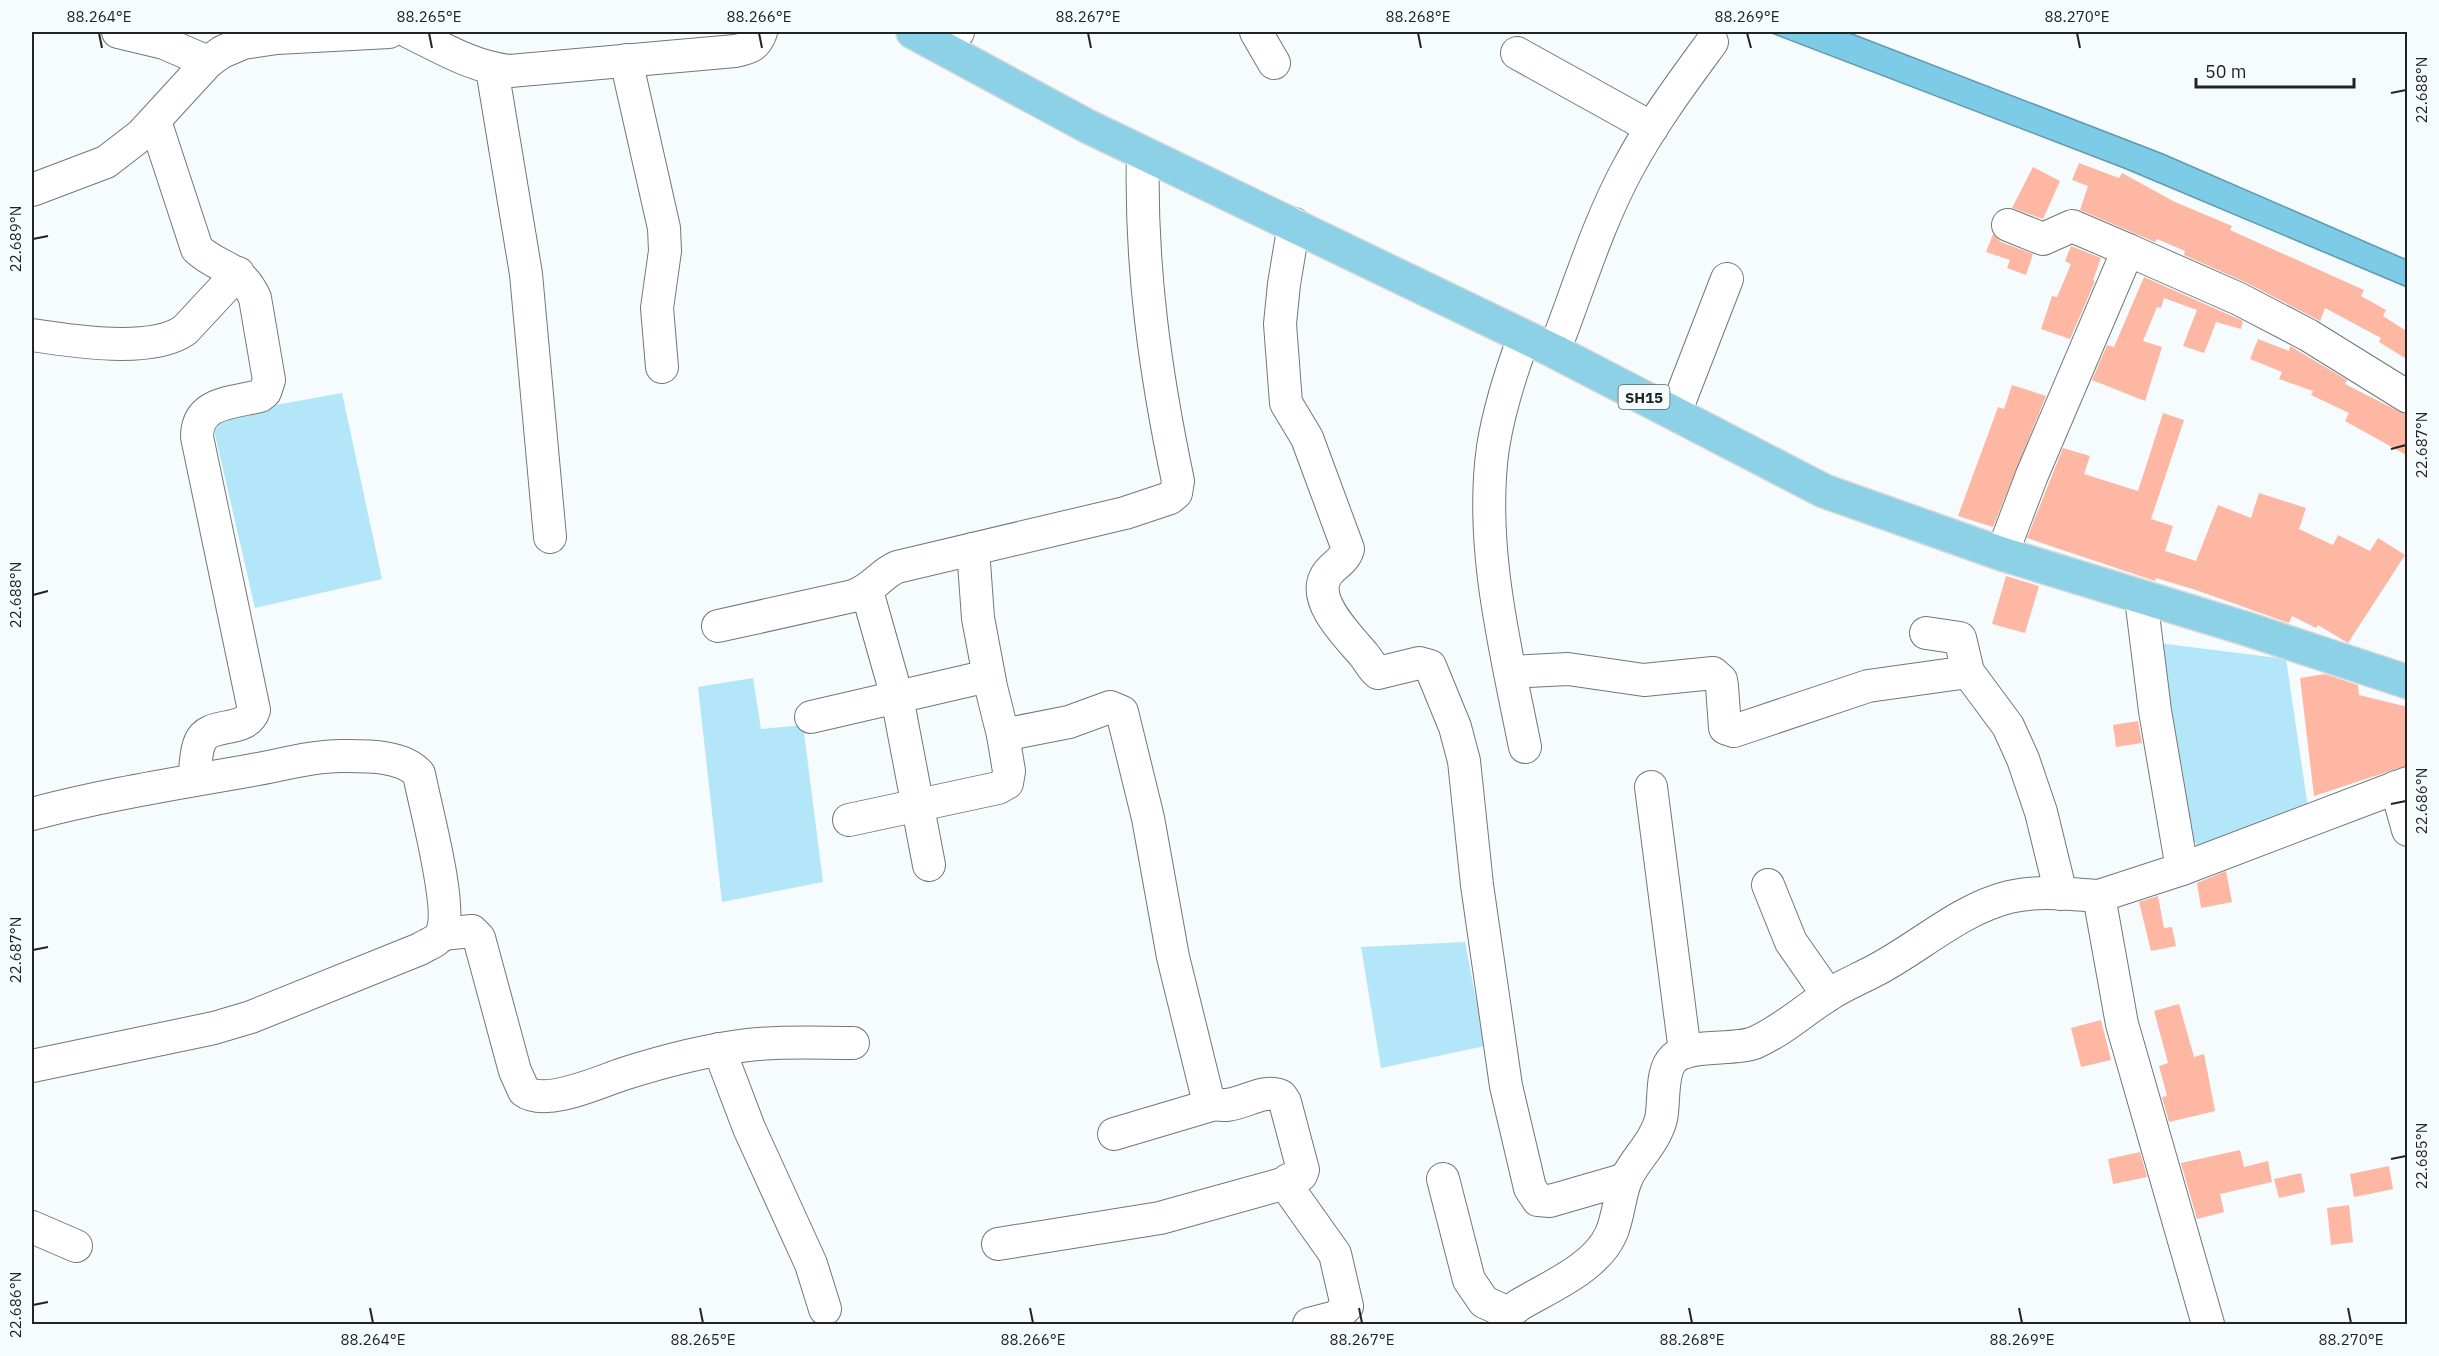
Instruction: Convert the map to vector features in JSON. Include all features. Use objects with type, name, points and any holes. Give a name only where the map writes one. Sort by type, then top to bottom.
[{"type":"main road","name":"SH15","points":[[913,32],[951,41],[1086,126],[1294,224],[1554,351],[1824,491],[2002,554],[2408,682]]},
{"type":"street","points":[[118,32],[164,44],[208,62]]},
{"type":"street","points":[[32,189],[106,162],[156,121],[208,62],[222,52],[243,43],[389,32]]},
{"type":"street","points":[[409,32],[449,52],[492,69],[528,70],[626,60],[700,56],[749,48],[757,42],[761,32]]},
{"type":"street","points":[[1256,32],[1274,63]]},
{"type":"street","points":[[1554,351],[1602,223],[1627,169],[1668,102],[1712,42]]},
{"type":"street","points":[[1517,53],[1652,128]]},
{"type":"street","points":[[626,60],[664,228],[665,251],[657,308],[662,368]]},
{"type":"street","points":[[492,69],[526,274],[550,537]]},
{"type":"street","points":[[156,121],[197,249],[205,257],[238,273],[250,286],[255,298],[268,387],[260,396],[206,412],[199,418],[197,437],[254,710],[250,720],[244,724],[208,733],[203,737],[199,743],[195,780]]},
{"type":"street","points":[[718,626],[867,591],[889,570],[897,567],[1125,513],[1170,498],[1176,493],[1178,480],[1156,363],[1147,296],[1143,236],[1143,153]]},
{"type":"street","points":[[1294,224],[1280,324],[1286,403],[1307,438],[1348,549],[1346,556],[1326,575],[1323,583],[1324,593],[1338,626],[1378,674],[1419,663],[1430,666],[1455,727],[1464,761],[1477,885],[1506,1086],[1530,1188],[1538,1200],[1550,1201],[1626,1179]]},
{"type":"street","points":[[2008,225],[2043,239],[2072,226],[2128,250],[2240,299],[2308,335],[2408,397]]},
{"type":"street","points":[[2002,554],[2032,475],[2128,250]]},
{"type":"street","points":[[32,335],[101,343],[163,341],[185,330],[238,273]]},
{"type":"street","points":[[1675,413],[1727,279]]},
{"type":"street","points":[[1524,337],[1510,376],[1493,447],[1491,484],[1496,600],[1525,747]]},
{"type":"street","points":[[849,820],[1004,787],[1009,779],[1003,735],[988,676],[978,618],[973,549]]},
{"type":"street","points":[[867,591],[897,697],[929,865]]},
{"type":"street","points":[[2140,598],[2155,711],[2182,869]]},
{"type":"street","points":[[1926,633],[1959,638],[1968,672],[1997,710],[2016,741],[2041,812],[2061,894]]},
{"type":"street","points":[[1510,672],[1542,669],[1589,670],[1644,680],[1713,673],[1721,680],[1725,728],[1734,731],[1868,686],[1968,672]]},
{"type":"street","points":[[811,717],[988,676]]},
{"type":"street","points":[[1003,735],[1069,722],[1110,708],[1122,712],[1148,818],[1173,957],[1204,1085],[1210,1102],[1215,1104]]},
{"type":"street","points":[[32,814],[125,791],[311,759],[342,756],[400,761],[411,765],[419,774],[444,900],[442,934]]},
{"type":"street","points":[[1443,1179],[1469,1280],[1484,1302],[1507,1319],[1587,1262],[1603,1247],[1611,1234],[1626,1179],[1635,1162],[1652,1142],[1661,1120],[1667,1074],[1673,1059],[1685,1052],[1738,1048],[1754,1043],[1773,1033],[1828,994],[1874,971],[1987,904],[2010,897],[2061,894],[2099,896],[2182,869],[2402,785],[2408,830]]},
{"type":"street","points":[[1651,788],[1685,1052]]},
{"type":"street","points":[[1768,885],[1791,942],[1828,994]]},
{"type":"street","points":[[2099,896],[2122,1024],[2208,1324]]},
{"type":"street","points":[[32,1066],[166,1040],[251,1017],[420,949],[442,934],[472,931],[480,938],[515,1071],[524,1091],[538,1098],[561,1094],[657,1063],[719,1049],[774,1044],[853,1043]]},
{"type":"street","points":[[719,1049],[749,1128],[811,1264],[825,1309]]},
{"type":"street","points":[[998,1244],[1160,1218],[1286,1183],[1303,1170],[1281,1096],[1270,1094],[1230,1105],[1215,1104],[1114,1134]]},
{"type":"street","points":[[1286,1183],[1335,1254],[1347,1300],[1342,1313],[1309,1324]]},
{"type":"street","points":[[32,1227],[76,1246]]},
{"type":"shaded area","points":[[1769,32],[1847,32],[2163,154],[2407,260],[2407,287],[2124,168]]},
{"type":"shaded area","points":[[342,393],[382,579],[255,608],[211,417]]},
{"type":"shaded area","points":[[2158,643],[2286,659],[2308,808],[2199,847],[2183,830]]},
{"type":"shaded area","points":[[753,678],[761,729],[803,725],[823,882],[722,902],[698,687]]},
{"type":"shaded area","points":[[1465,942],[1485,1046],[1381,1068],[1361,947]]},
{"type":"building","points":[[2079,163],[2119,178],[2122,173],[2175,202],[2232,226],[2230,230],[2364,290],[2361,296],[2386,310],[2383,316],[2408,332],[2408,360],[2379,342],[2381,338],[2325,308],[2320,321],[2247,283],[2184,255],[2185,251],[2157,239],[2155,242],[2080,210],[2088,186],[2072,180]]},
{"type":"building","points":[[2033,167],[2060,181],[2043,219],[2012,208]]},
{"type":"building","points":[[1993,234],[2001,242],[2033,254],[2026,275],[2007,268],[2010,260],[1986,252]]},
{"type":"building","points":[[2071,246],[2101,258],[2093,280],[2095,281],[2070,339],[2041,329],[2052,296],[2057,297],[2071,264],[2065,261]]},
{"type":"building","points":[[2144,277],[2243,321],[2241,329],[2216,322],[2204,353],[2183,346],[2197,310],[2164,298],[2161,308],[2157,307],[2143,341],[2162,347],[2145,401],[2092,380],[2107,345],[2114,347]]},
{"type":"building","points":[[2258,339],[2289,351],[2290,346],[2347,380],[2345,384],[2408,416],[2408,456],[2345,421],[2349,413],[2311,395],[2313,391],[2279,379],[2282,372],[2250,359]]},
{"type":"building","points":[[2012,385],[2046,396],[1993,527],[1958,516],[1998,407],[2004,409]]},
{"type":"building","points":[[2163,413],[2184,420],[2151,519],[2173,526],[2165,551],[2196,561],[2218,505],[2251,518],[2259,493],[2306,508],[2299,529],[2333,545],[2338,535],[2370,551],[2378,538],[2405,555],[2348,643],[2318,625],[2316,628],[2292,616],[2289,623],[2196,590],[2156,578],[2155,581],[2027,538],[2063,448],[2090,456],[2084,474],[2138,491]]},
{"type":"building","points":[[2006,576],[2039,586],[2025,633],[1992,624]]},
{"type":"building","points":[[2325,674],[2358,685],[2359,695],[2408,707],[2408,765],[2314,796],[2300,678]]},
{"type":"building","points":[[2138,721],[2142,743],[2116,747],[2113,725]]},
{"type":"building","points":[[2226,871],[2232,902],[2201,908],[2197,883]]},
{"type":"building","points":[[2158,896],[2164,928],[2172,927],[2176,946],[2151,951],[2139,902]]},
{"type":"building","points":[[2179,1004],[2194,1057],[2204,1054],[2215,1111],[2169,1122],[2162,1097],[2167,1096],[2159,1066],[2168,1063],[2154,1011]]},
{"type":"building","points":[[2101,1020],[2111,1060],[2081,1067],[2071,1028]]},
{"type":"building","points":[[2240,1150],[2244,1167],[2268,1161],[2272,1182],[2220,1194],[2224,1212],[2197,1219],[2181,1163]]},
{"type":"building","points":[[2140,1152],[2147,1177],[2113,1184],[2108,1159]]},
{"type":"building","points":[[2389,1166],[2393,1189],[2354,1197],[2350,1174]]},
{"type":"building","points":[[2301,1173],[2305,1192],[2279,1198],[2274,1179]]},
{"type":"building","points":[[2349,1205],[2353,1242],[2331,1245],[2327,1208]]}]
